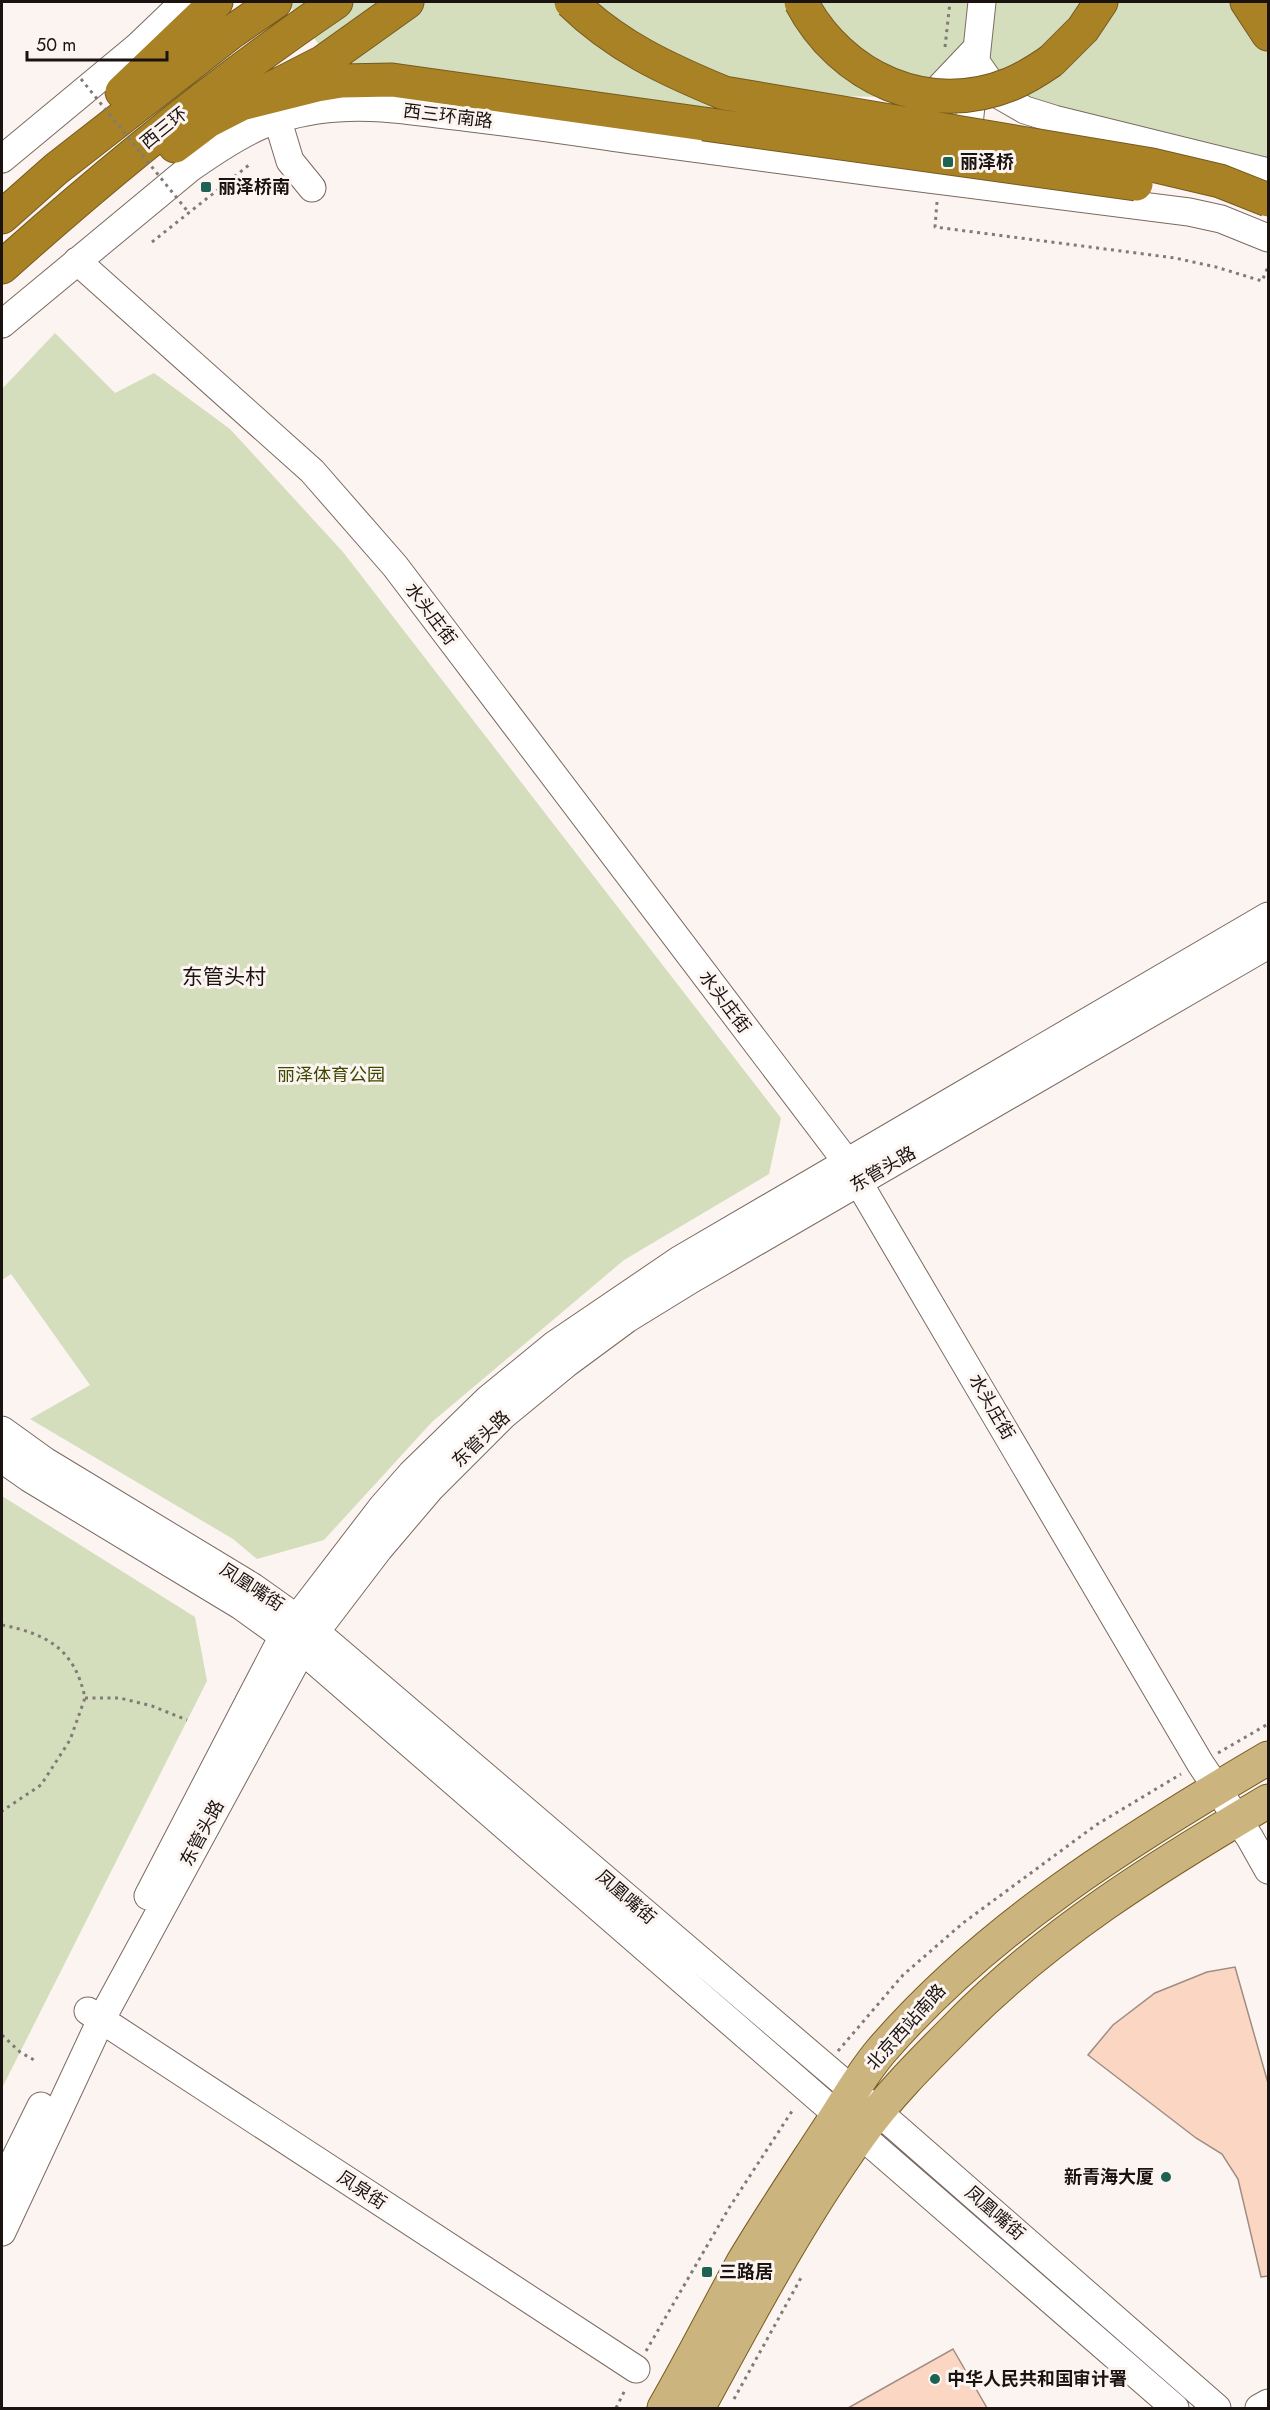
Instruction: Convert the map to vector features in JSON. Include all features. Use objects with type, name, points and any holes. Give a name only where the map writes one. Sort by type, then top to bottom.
[{"type":"highway","points":[[56,169],[86,123],[138,79],[216,2]]},
{"type":"highway","name":"西三环","points":[[2,217],[56,169],[233,31],[275,2]]},
{"type":"highway","name":"西三环","points":[[2,267],[93,185],[254,57],[336,2]]},
{"type":"highway","points":[[93,185],[141,171],[208,122],[323,62],[407,2]]},
{"type":"highway","points":[[570,2],[593,24],[631,50],[724,93],[1152,165],[1220,181],[1269,203]]},
{"type":"highway","points":[[801,2],[828,42],[854,66],[885,82],[917,93],[954,96],[995,89],[1023,78],[1051,61],[1083,29],[1101,2]]},
{"type":"highway","points":[[1247,2],[1269,34]]},
{"type":"highway","points":[[241,104],[341,81],[392,80],[1269,203]]},
{"type":"main road","name":"北京西站南路","points":[[698,2409],[789,2244],[857,2113],[880,2052],[944,1984],[1005,1931],[1129,1845],[1269,1758]]},
{"type":"main road","name":"北京西站南路","points":[[664,2409],[743,2263],[857,2113],[933,2050],[973,2009],[1026,1962],[1073,1925],[1139,1880],[1244,1829],[1269,1801]]},
{"type":"street","points":[[2,159],[137,47],[184,2]]},
{"type":"street","points":[[951,183],[967,144],[982,2]]},
{"type":"street","points":[[967,144],[935,140],[940,87],[976,55]]},
{"type":"street","points":[[976,55],[999,95],[1025,110],[1269,172]]},
{"type":"street","name":"西三环南路","points":[[2,324],[189,169],[247,130],[276,118],[337,108],[373,106],[951,183],[1189,212],[1221,219],[1269,238]]},
{"type":"street","points":[[276,118],[290,161],[312,188]]},
{"type":"street","points":[[1238,225],[1269,203]]},
{"type":"street","name":"水头庄街","points":[[77,261],[271,433],[336,496],[395,566],[853,1172],[1218,1788],[1269,1870]]},
{"type":"street","name":"东管头路","points":[[2,2186],[299,1633],[379,1549],[423,1497],[504,1415],[566,1364],[627,1319],[692,1279],[853,1172],[1269,916]]},
{"type":"street","name":"东管头路","points":[[853,1172],[1269,945]]},
{"type":"street","name":"凤凰嘴街","points":[[2,1430],[45,1461],[253,1587],[299,1633],[857,2113],[1217,2409]]},
{"type":"street","name":"凤凰嘴街","points":[[2,1459],[29,1478],[241,1606],[299,1633]]},
{"type":"street","name":"东管头路","points":[[2,2232],[95,2016]]},
{"type":"street","name":"凤泉街","points":[[95,2016],[636,2369]]},
{"type":"street","name":"凤凰嘴街","points":[[857,2113],[1175,2409]]},
{"type":"street","points":[[1259,2409],[1269,2403]]},
{"type":"path","points":[[940,87],[950,2]]},
{"type":"path","points":[[81,79],[189,213]]},
{"type":"path","points":[[152,242],[249,165]]},
{"type":"path","points":[[951,183],[935,227],[1175,258],[1262,281],[1269,267]]},
{"type":"path","points":[[2,1625],[50,1639],[71,1659],[86,1698],[70,1740],[41,1785],[2,1811]]},
{"type":"path","points":[[86,1698],[120,1698],[152,1706],[187,1720]]},
{"type":"path","points":[[2,2035],[34,2060]]},
{"type":"path","points":[[729,2409],[808,2267]]},
{"type":"green space","points":[[287,2],[1268,2],[1268,164],[1031,99],[822,96],[787,128],[341,74]]},
{"type":"green space","name":"丽泽体育公园","points":[[55,333],[115,393],[154,373],[230,429],[343,552],[781,1118],[769,1174],[624,1260],[432,1422],[324,1540],[257,1559],[233,1539],[30,1419],[90,1385],[11,1274],[2,1280],[2,389]]},
{"type":"green space","points":[[2,1496],[195,1617],[207,1681],[2,2088]]},
{"type":"building","name":"新青海大厦","points":[[1235,1967],[1268,2083],[1268,2276],[1261,2277],[1238,2179],[1222,2154],[1196,2138],[1088,2055],[1113,2025],[1155,1993],[1207,1972]]},
{"type":"building","name":"中华人民共和国审计署","points":[[953,2349],[987,2408],[848,2408]]},
{"type":"place","name":"丽泽桥","points":[[948,162]]},
{"type":"place","name":"丽泽桥南","points":[[206,187]]},
{"type":"place","name":"新青海大厦","points":[[1166,2177]]},
{"type":"place","name":"三路居","points":[[707,2272]]},
{"type":"place","name":"中华人民共和国审计署","points":[[935,2379]]},
{"type":"district","name":"东管头村","points":[[224,977]]}]
